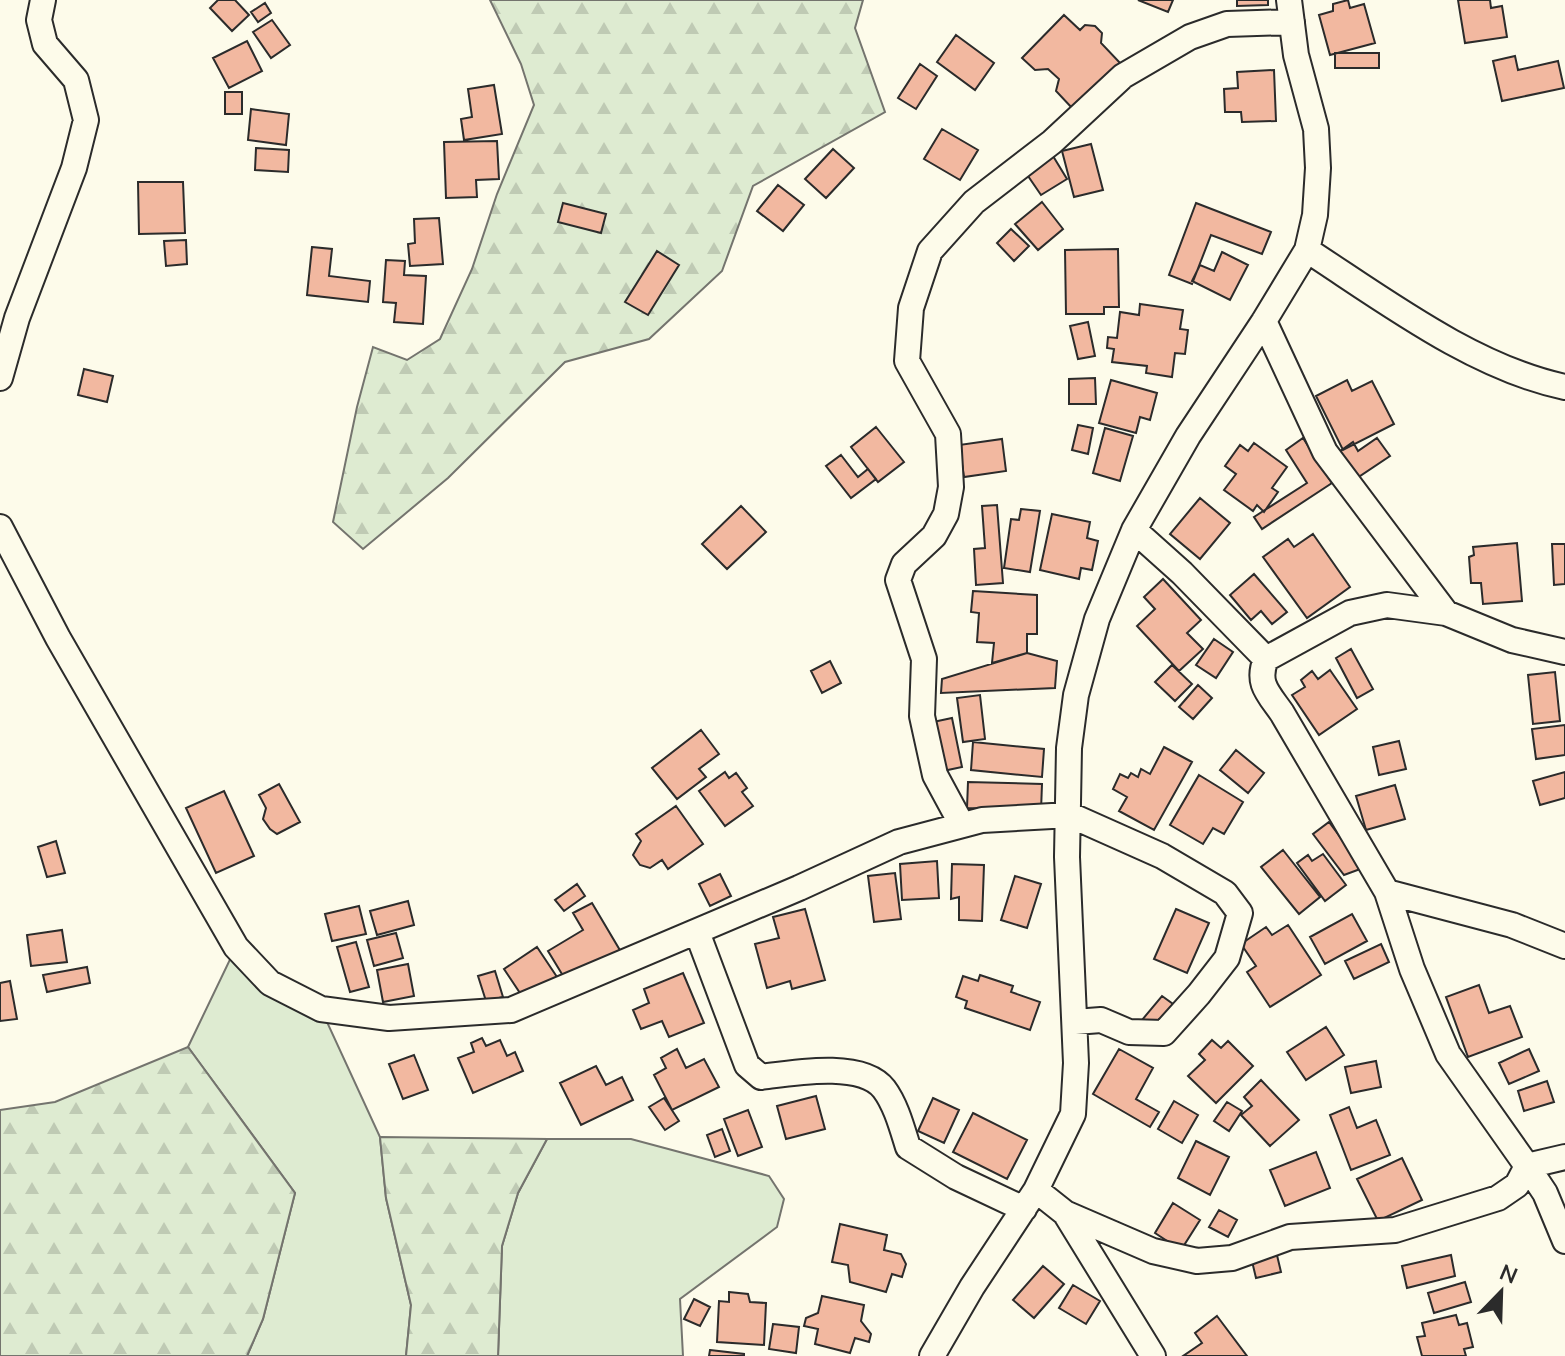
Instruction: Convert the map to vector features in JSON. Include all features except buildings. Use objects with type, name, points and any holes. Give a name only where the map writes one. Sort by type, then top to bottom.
[{"type":"street","points":[[0,378],[17,318],[74,168],[86,120],[76,80],[45,44],[39,20],[43,0]]},
{"type":"street","points":[[932,1356],[972,1287],[1030,1199],[1073,1114],[1075,1022],[1067,857],[1069,748],[1076,695],[1097,619],[1134,530],[1188,436],[1307,250],[1315,215],[1318,168],[1316,129],[1296,55],[1290,11],[1227,24],[1190,37],[1123,76],[1052,142],[974,202],[930,251],[911,308],[907,361],[948,434],[951,487],[946,514],[934,536],[904,564],[898,580],[924,659],[922,716],[935,775],[962,825]]},
{"type":"street","points":[[1307,250],[1448,340],[1540,382],[1565,387]]},
{"type":"street","points":[[1264,321],[1325,452],[1446,613]]},
{"type":"street","points":[[0,527],[58,638],[236,947],[270,983],[321,1009],[389,1018],[511,1010],[899,842],[982,820],[1070,815],[1162,856],[1225,893],[1240,913],[1227,958],[1164,1033],[1129,1032],[1101,1020],[1075,1022]]},
{"type":"street","points":[[1134,530],[1182,573],[1266,659]]},
{"type":"street","points":[[1565,652],[1512,640],[1446,613],[1387,605],[1350,613],[1266,659],[1261,671],[1263,687],[1282,713],[1387,892],[1412,969],[1448,1054],[1545,1193],[1565,1241]]},
{"type":"street","points":[[1387,892],[1512,925],[1565,946]]},
{"type":"street","points":[[697,932],[747,1065],[761,1077],[820,1069],[861,1075],[882,1086],[908,1147],[956,1177],[1030,1199],[1153,1251],[1197,1261],[1232,1258],[1290,1237],[1395,1230],[1498,1198],[1517,1185],[1527,1166],[1565,1157]]},
{"type":"street","points":[[1065,1213],[1153,1356]]},
{"type":"green space","points":[[490,0],[863,0],[855,28],[885,112],[753,186],[722,271],[649,339],[565,362],[448,478],[363,549],[333,522],[373,347],[407,360],[440,339],[472,269],[497,194],[534,105],[521,64]]},
{"type":"green space","points":[[236,947],[321,1009],[380,1137],[386,1198],[411,1305],[406,1356],[247,1356],[263,1319],[295,1193],[188,1047]]},
{"type":"green space","points":[[188,1047],[295,1193],[263,1319],[247,1356],[0,1356],[0,1110],[55,1102]]},
{"type":"green space","points":[[380,1137],[547,1139],[518,1193],[502,1246],[498,1356],[406,1356],[411,1305],[386,1198]]},
{"type":"green space","points":[[547,1139],[631,1139],[769,1176],[784,1199],[777,1227],[680,1299],[683,1356],[498,1356],[502,1246],[518,1193]]}]
